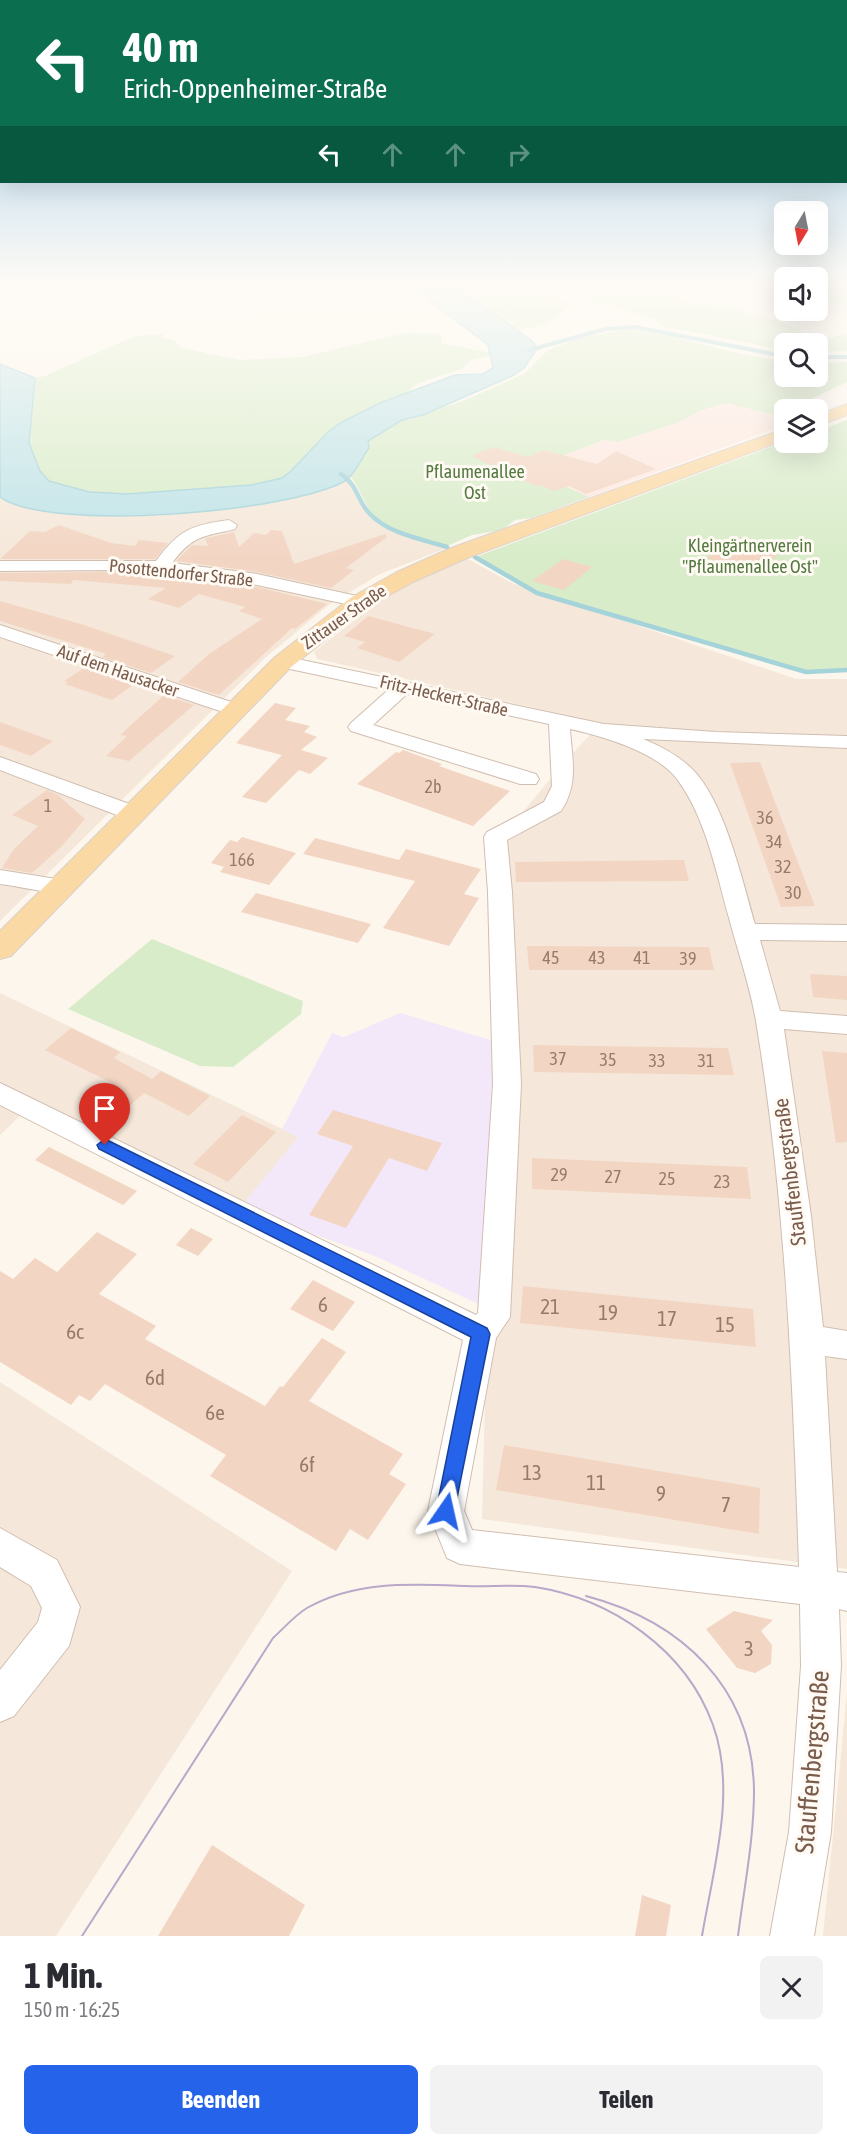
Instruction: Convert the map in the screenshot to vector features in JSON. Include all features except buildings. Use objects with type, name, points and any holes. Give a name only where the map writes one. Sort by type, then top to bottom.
[{"type":"main road","points":[[828,417],[847,409]]},
{"type":"main road","name":"Zittauer Straße","points":[[0,949],[283,662],[360,602],[405,577],[479,545],[774,438]]},
{"type":"street","points":[[160,567],[185,535],[198,528],[229,525]]},
{"type":"street","name":"Posottendorfer Straße","points":[[0,566],[80,564],[160,567],[275,583],[360,602]]},
{"type":"street","name":"Auf dem Hausacker","points":[[0,631],[236,710]]},
{"type":"street","name":"Fritz-Heckert-Straße","points":[[283,662],[604,730],[716,738],[847,742]]},
{"type":"street","points":[[404,686],[358,727],[528,779]]},
{"type":"street","points":[[559,722],[563,786],[553,806],[495,837],[500,892],[507,1084],[494,1317],[481,1334],[446,1511],[460,1546],[833,1589]]},
{"type":"street","name":"Fritz-Heckert-Straße","points":[[604,730],[658,753],[684,773]]},
{"type":"street","points":[[684,773],[690,755],[716,738]]},
{"type":"street","points":[[0,763],[135,814]]},
{"type":"street","name":"Stauffenbergstraße","points":[[684,773],[707,809],[746,932],[769,1019],[796,1216],[833,1589],[821,1666],[811,1821],[792,1936]]},
{"type":"street","points":[[0,877],[26,879],[63,887]]},
{"type":"street","points":[[746,932],[847,933]]},
{"type":"street","points":[[769,1019],[847,1025]]},
{"type":"street","points":[[0,1093],[481,1334]]},
{"type":"street","points":[[808,1339],[847,1344]]},
{"type":"street","points":[[0,1546],[44,1573],[61,1606],[55,1632],[0,1702]]},
{"type":"shaded area","points":[[725,403],[774,415],[774,429],[589,497],[526,469],[604,440],[618,442],[677,423],[700,411]]},
{"type":"shaded area","points":[[348,479],[368,514],[393,530],[447,548],[380,574],[330,604],[265,658],[0,921],[0,497],[46,511],[131,515],[187,513],[271,503]]},
{"type":"shaded area","points":[[464,557],[512,583],[796,679],[847,679],[847,1569],[482,1519],[499,842],[558,769],[601,723],[317,659],[314,652],[380,600]]},
{"type":"shaded area","points":[[0,993],[299,1137],[245,1202],[37,1100],[0,1135]]},
{"type":"shaded area","points":[[400,1013],[504,1044],[489,1309],[375,1256],[296,1228],[245,1202],[298,1137],[282,1129],[332,1033],[344,1037]]},
{"type":"shaded area","points":[[0,1382],[292,1571],[56,1936],[0,1936]]},
{"type":"shaded area","points":[[847,1692],[847,1936],[823,1936],[840,1765]]},
{"type":"green space","points":[[35,378],[432,378],[418,383],[406,394],[342,422],[328,432],[282,478],[252,485],[127,494],[89,492],[49,481],[40,471],[29,443]]},
{"type":"green space","name":"Pflaumenallee Ost","points":[[514,378],[774,378],[774,387],[828,387],[828,378],[847,378],[847,382],[811,399],[774,399],[774,415],[725,403],[700,411],[677,423],[618,442],[604,440],[527,469],[589,497],[531,518],[515,520],[502,530],[472,535],[447,546],[395,528],[377,518],[371,512],[350,476],[368,448],[367,441],[402,420],[463,401]]},
{"type":"green space","name":"Kleingärtnerverein \"Pflaumenallee Ost\"","points":[[847,420],[847,669],[828,672],[804,670],[539,593],[515,581],[478,556],[774,446],[774,453],[828,453],[828,427]]},
{"type":"green space","points":[[152,939],[303,1001],[301,1014],[233,1067],[200,1066],[68,1009]]},
{"type":"water","points":[[0,378],[35,378],[29,443],[40,471],[49,481],[89,492],[127,494],[252,485],[282,478],[328,432],[342,422],[380,403],[446,378],[507,378],[423,415],[402,420],[368,441],[369,448],[345,481],[316,492],[275,502],[171,514],[117,516],[68,514],[27,508],[0,497]]},
{"type":"waterway","points":[[341,474],[351,483],[366,509],[378,521],[406,535],[447,547]]},
{"type":"waterway","points":[[475,557],[537,593],[806,672],[847,670]]},
{"type":"tram line","points":[[82,1936],[273,1638],[302,1611],[326,1599],[365,1588],[406,1585],[526,1586],[564,1593],[592,1603],[643,1632],[685,1673],[701,1698],[713,1725],[720,1750],[723,1777],[721,1830],[702,1936]]},
{"type":"tram line","points":[[586,1596],[620,1607],[652,1622],[681,1641],[705,1664],[725,1690],[741,1720],[750,1754],[754,1809],[738,1936]]},
{"type":"route","points":[[105,1145],[481,1334],[446,1511]]}]
